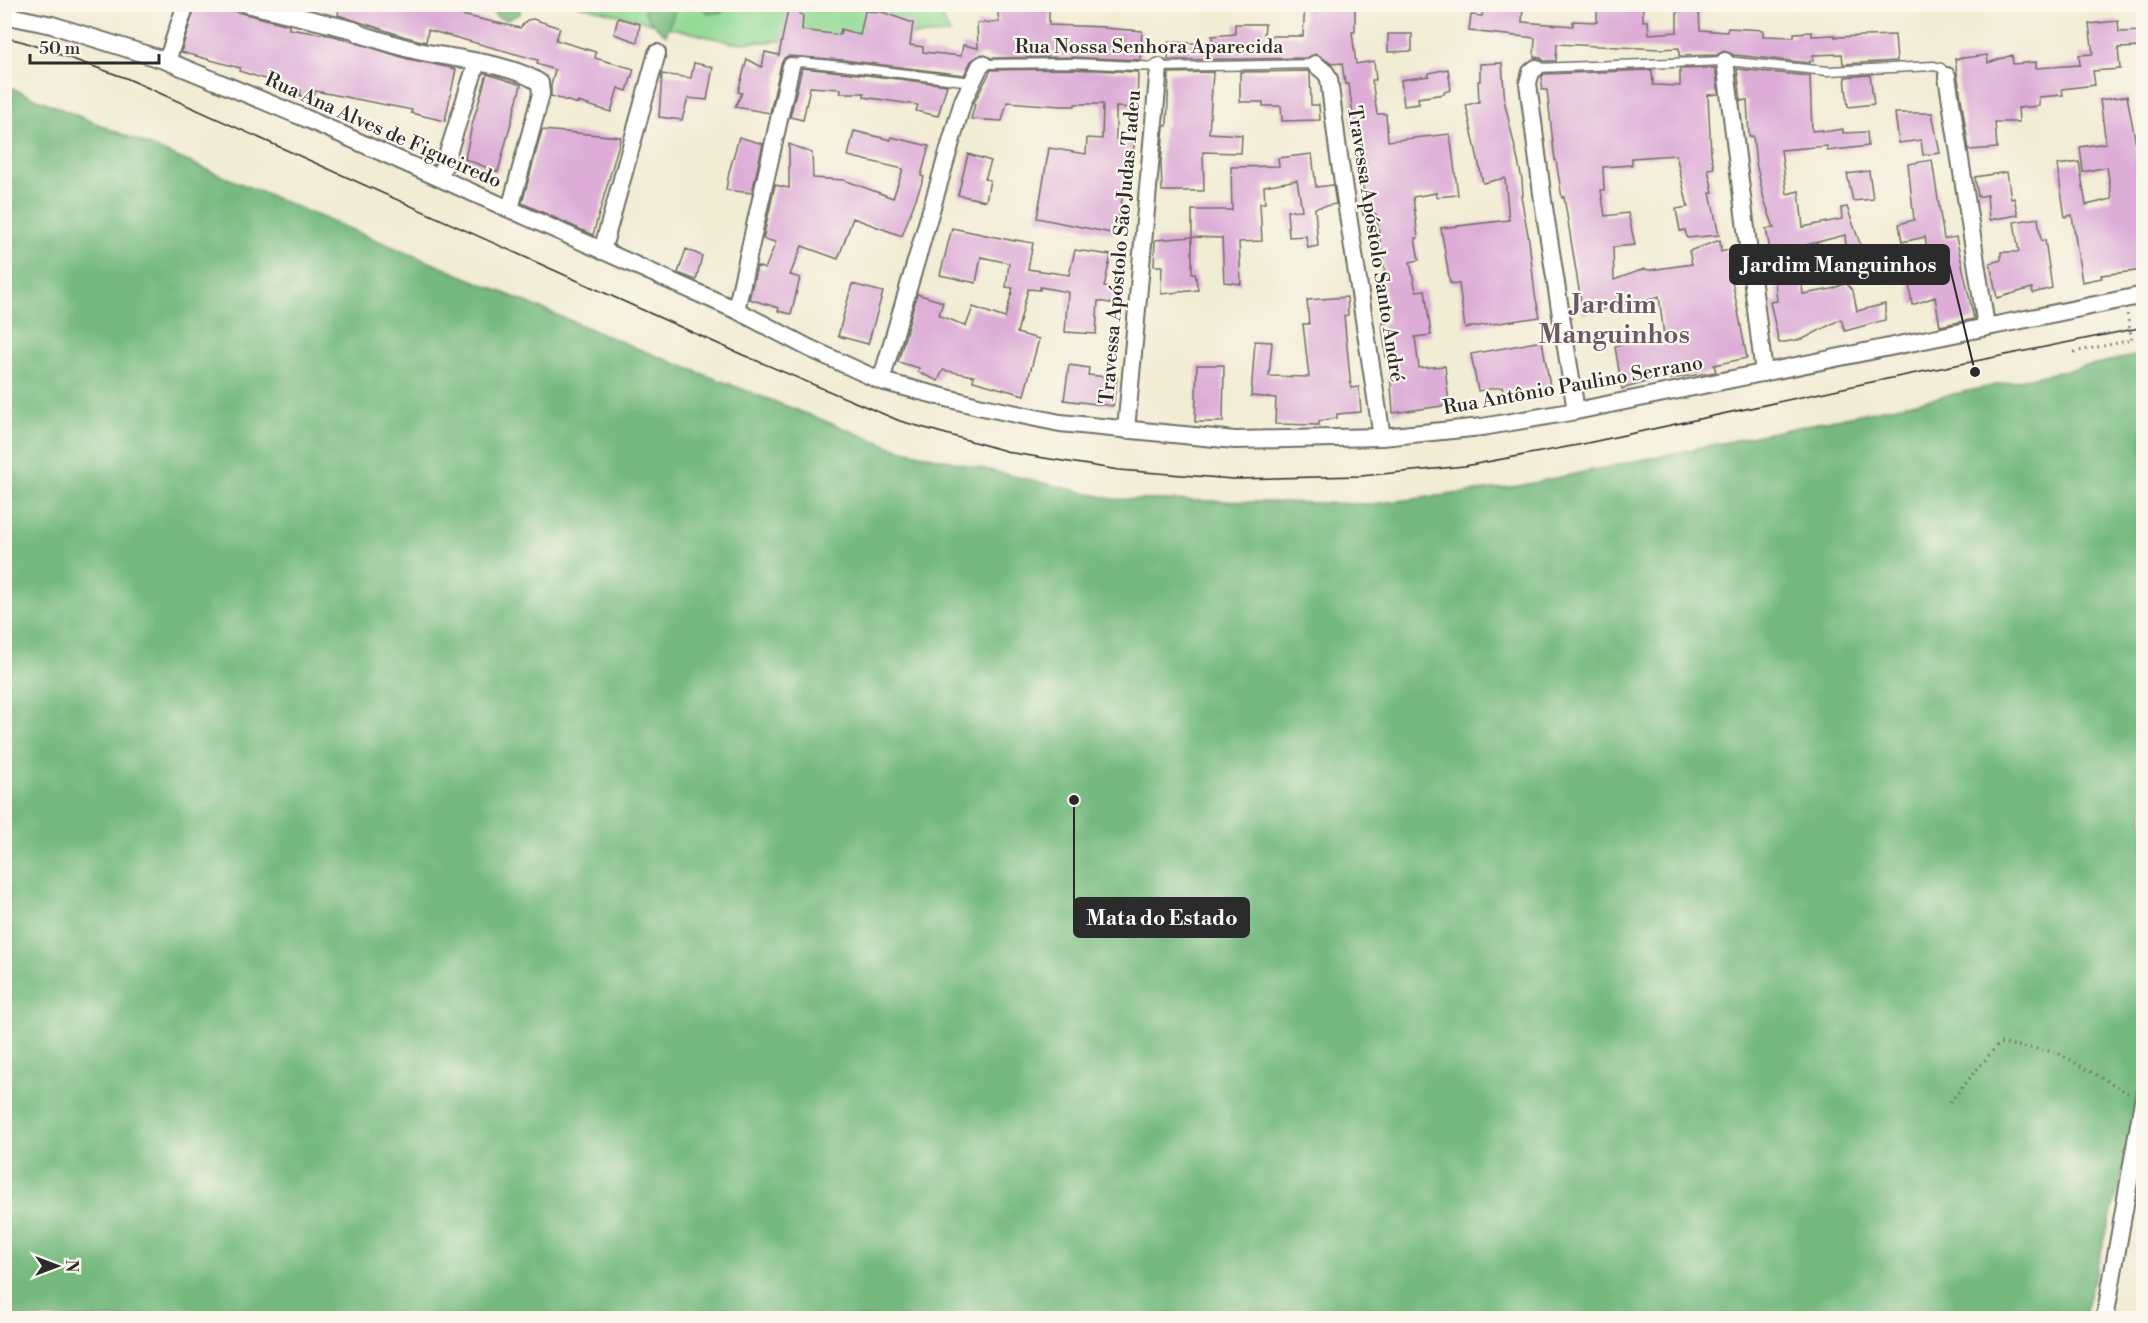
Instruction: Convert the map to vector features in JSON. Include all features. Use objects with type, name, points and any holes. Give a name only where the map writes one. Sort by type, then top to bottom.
[{"type":"street","points":[[167,61],[186,4]]},
{"type":"street","points":[[247,4],[354,30],[360,34],[419,51],[477,62],[525,75],[540,83],[541,94],[510,209]]},
{"type":"street","name":"Rua Ana Alves de Figueiredo","points":[[4,15],[52,25],[167,61],[306,118],[736,310]]},
{"type":"street","points":[[602,251],[657,53]]},
{"type":"street","points":[[440,178],[477,62]]},
{"type":"street","points":[[1725,62],[1764,373]]},
{"type":"street","points":[[881,381],[963,101],[983,64]]},
{"type":"street","name":"Travessa Apóstolo Santo André","points":[[1315,64],[1326,73],[1329,79],[1382,437]]},
{"type":"street","points":[[736,310],[791,66]]},
{"type":"street","name":"Travessa Apóstolo São Judas Tadeu","points":[[1126,430],[1159,67]]},
{"type":"street","points":[[1536,68],[1531,72],[1528,83],[1543,201],[1576,411]]},
{"type":"street","points":[[1947,76],[1986,326]]},
{"type":"street","name":"Rua Antônio Paulino Serrano","points":[[736,310],[809,348],[881,381],[978,406],[1060,423],[1235,440],[1382,437],[1482,427],[1576,411],[2144,295]]},
{"type":"street","points":[[2105,1318],[2143,1099]]},
{"type":"lane","points":[[1536,68],[1725,62],[1828,71],[1934,66],[1941,68],[1947,76]]},
{"type":"lane","points":[[791,66],[797,63],[812,63],[972,82]]},
{"type":"lane","name":"Rua Nossa Senhora Aparecida","points":[[983,64],[1072,63],[1159,67],[1315,64]]},
{"type":"path","points":[[2074,352],[2132,340],[2124,299]]},
{"type":"path","points":[[1950,1102],[1999,1043],[2056,1052],[2143,1099]]},
{"type":"green space","points":[[494,5],[520,5],[520,14],[507,20],[497,17],[492,11]]},
{"type":"green space","points":[[577,5],[937,5],[950,34],[734,43]]},
{"type":"green space","points":[[643,5],[677,5],[666,35],[648,18]]},
{"type":"green space","points":[[701,5],[722,5],[722,13],[708,13]]},
{"type":"green space","points":[[4,85],[636,348],[895,448],[1112,499],[1373,504],[1518,486],[2143,354],[2144,1095],[2083,1318],[5,1318]]},
{"type":"building","points":[[196,4],[207,4],[289,25],[289,29],[334,36],[408,59],[456,69],[445,121],[411,113],[412,110],[315,91],[314,99],[300,96],[301,90],[239,71],[240,68],[181,52]]},
{"type":"building","points":[[340,4],[434,4],[434,7],[462,15],[520,28],[527,20],[533,19],[560,28],[556,40],[596,52],[595,58],[634,69],[627,91],[618,88],[611,112],[551,96],[555,70],[537,64],[538,60],[428,30],[426,42],[406,37],[338,15]]},
{"type":"building","points":[[789,4],[799,4],[800,14],[803,15],[802,30],[840,35],[841,29],[860,35],[865,11],[882,12],[913,23],[910,45],[923,47],[923,52],[961,56],[963,45],[978,48],[977,23],[999,22],[997,6],[1049,10],[1049,25],[1142,31],[1140,60],[1072,57],[991,58],[982,54],[971,61],[964,75],[843,60],[788,56],[781,64],[770,113],[735,107],[742,93],[738,92],[747,59],[762,67],[765,52],[779,55]]},
{"type":"building","points":[[1305,4],[1355,6],[1355,32],[1352,32],[1356,64],[1374,61],[1376,80],[1372,80],[1377,114],[1386,114],[1388,141],[1450,134],[1458,195],[1436,197],[1436,193],[1413,197],[1418,238],[1415,238],[1419,260],[1410,262],[1416,291],[1425,290],[1431,335],[1415,337],[1419,368],[1445,366],[1449,405],[1393,413],[1389,358],[1386,358],[1382,323],[1388,323],[1383,272],[1385,272],[1376,214],[1363,215],[1361,197],[1364,197],[1357,138],[1353,138],[1349,84],[1345,84],[1342,63],[1332,64],[1316,54],[1307,58],[1168,60],[1169,42],[1213,44],[1212,36],[1235,34],[1235,24],[1265,24],[1264,36],[1303,36]]},
{"type":"building","points":[[1484,4],[1523,7],[1522,22],[1573,26],[1573,21],[1597,22],[1597,4],[1643,7],[1643,21],[1648,21],[1649,34],[1677,32],[1677,11],[1699,10],[1700,30],[1727,32],[1728,28],[1763,30],[1763,36],[1794,37],[1794,33],[1812,32],[1812,36],[1835,35],[1835,37],[1895,35],[1897,61],[1843,64],[1842,54],[1813,55],[1813,61],[1810,63],[1734,55],[1724,51],[1717,55],[1679,56],[1679,48],[1557,44],[1556,61],[1544,61],[1534,57],[1535,38],[1469,31],[1471,15],[1482,16]]},
{"type":"building","points":[[618,18],[640,24],[637,42],[614,34]]},
{"type":"building","points":[[2118,21],[2119,32],[2144,31],[2144,47],[2118,48],[2120,69],[2093,71],[2095,85],[2062,89],[2063,95],[2039,97],[2039,106],[2018,108],[2019,122],[1995,122],[1997,148],[1969,150],[1955,59],[1987,55],[1988,63],[2012,55],[2013,64],[2036,62],[2036,68],[2080,65],[2079,55],[2093,54],[2089,24]]},
{"type":"building","points":[[1388,34],[1412,34],[1412,51],[1388,52]]},
{"type":"building","points":[[694,63],[713,67],[707,100],[688,98],[682,120],[659,117],[662,74],[691,78]]},
{"type":"building","points":[[1502,63],[1505,104],[1522,179],[1523,196],[1521,196],[1540,317],[1465,328],[1459,284],[1450,283],[1441,228],[1509,220],[1505,178],[1483,183],[1466,105],[1479,102],[1480,64]]},
{"type":"building","points":[[802,68],[947,85],[938,116],[916,111],[918,105],[864,97],[864,93],[840,93],[841,89],[810,87],[803,120],[790,117]]},
{"type":"building","points":[[1715,68],[1719,94],[1708,95],[1711,154],[1714,168],[1708,169],[1713,192],[1710,193],[1719,235],[1687,238],[1685,230],[1680,231],[1676,209],[1688,207],[1676,155],[1632,158],[1632,165],[1603,167],[1604,190],[1601,190],[1605,216],[1628,213],[1635,245],[1613,247],[1614,280],[1644,269],[1692,264],[1689,251],[1720,240],[1721,252],[1732,249],[1738,278],[1732,280],[1747,358],[1714,365],[1716,372],[1670,379],[1669,375],[1622,389],[1615,346],[1664,336],[1659,296],[1632,306],[1631,303],[1583,314],[1564,197],[1562,198],[1555,160],[1547,90],[1542,90],[1542,77],[1544,74],[1652,70],[1653,85],[1680,86],[1680,69]]},
{"type":"building","points":[[1072,69],[1138,72],[1137,108],[1116,107],[1116,139],[1135,140],[1116,234],[1037,218],[1049,148],[1086,154],[1087,138],[1102,139],[1103,104],[1061,106],[1007,102],[1002,121],[971,119],[974,103],[991,70]]},
{"type":"building","points":[[1448,69],[1451,90],[1444,94],[1418,98],[1419,104],[1404,106],[1401,80],[1429,76],[1429,73]]},
{"type":"building","points":[[1737,69],[1810,76],[1812,131],[1843,129],[1843,133],[1867,132],[1868,146],[1827,151],[1827,146],[1781,150],[1787,194],[1799,191],[1803,227],[1842,219],[1841,208],[1847,207],[1863,252],[1847,257],[1845,235],[1806,245],[1811,262],[1800,263],[1803,294],[1832,289],[1846,283],[1853,291],[1857,311],[1885,304],[1885,320],[1845,331],[1841,319],[1803,339],[1779,343],[1770,302],[1777,301],[1766,229],[1774,228],[1764,199],[1753,136],[1749,137],[1747,100],[1741,101]]},
{"type":"building","points":[[1307,71],[1310,73],[1311,105],[1319,105],[1320,120],[1282,121],[1281,106],[1263,106],[1263,102],[1240,102],[1240,72]]},
{"type":"building","points":[[1213,72],[1209,133],[1242,135],[1241,153],[1203,152],[1204,191],[1162,191],[1161,162],[1164,126],[1167,126],[1169,73]]},
{"type":"building","points":[[487,74],[521,85],[498,172],[465,159]]},
{"type":"building","points":[[1870,75],[1874,104],[1848,107],[1845,77]]},
{"type":"building","points":[[2127,96],[2139,160],[2136,161],[2144,191],[2144,270],[2101,275],[2102,278],[2082,282],[2072,215],[2065,217],[2057,165],[2079,162],[2086,205],[2112,199],[2107,167],[2083,172],[2080,147],[2106,143],[2100,100]]},
{"type":"building","points":[[1895,113],[1932,113],[1940,153],[1923,155],[1921,140],[1899,143]]},
{"type":"building","points":[[542,130],[621,137],[593,235],[522,203]]},
{"type":"building","points":[[854,131],[929,146],[921,176],[924,177],[902,236],[853,218],[838,259],[802,246],[790,275],[800,278],[791,314],[749,299],[757,266],[765,269],[776,242],[763,239],[775,185],[789,188],[789,144],[812,153],[813,178],[844,180],[893,198],[903,169],[848,156]]},
{"type":"building","points":[[739,137],[763,144],[752,193],[726,190]]},
{"type":"building","points":[[968,154],[991,161],[985,179],[990,180],[986,201],[958,195]]},
{"type":"building","points":[[1312,154],[1316,187],[1333,185],[1336,204],[1315,208],[1318,246],[1308,248],[1306,236],[1289,237],[1287,211],[1302,210],[1297,180],[1264,186],[1265,203],[1260,203],[1262,241],[1239,242],[1241,284],[1224,282],[1222,238],[1192,237],[1192,210],[1232,210],[1231,167],[1279,166],[1278,158]]},
{"type":"building","points":[[1932,160],[1944,239],[1956,237],[1974,319],[1940,326],[1935,297],[1912,305],[1907,271],[1930,268],[1925,237],[1902,242],[1899,224],[1914,220],[1908,164]]},
{"type":"building","points":[[1869,171],[1873,199],[1853,201],[1847,174]]},
{"type":"building","points":[[2007,172],[2011,199],[2014,198],[2018,215],[1989,220],[1987,195],[1978,197],[1975,177]]},
{"type":"building","points":[[2038,218],[2041,241],[2045,240],[2052,288],[2033,293],[2032,288],[1997,298],[1990,263],[2001,260],[2001,252],[2019,252],[2014,222]]},
{"type":"building","points":[[952,228],[1033,243],[1028,269],[1069,275],[1075,250],[1111,255],[1104,287],[1118,289],[1115,304],[1098,301],[1096,334],[1065,332],[1068,292],[1040,287],[1040,290],[1028,289],[1017,333],[1039,339],[1024,395],[973,381],[974,376],[943,370],[938,381],[918,372],[919,368],[898,362],[917,294],[943,302],[939,315],[966,326],[973,307],[1005,318],[1013,288],[1006,287],[1009,263],[981,257],[976,283],[940,275]]},
{"type":"building","points":[[1192,237],[1192,273],[1195,273],[1198,290],[1161,294],[1162,266],[1154,266],[1155,240]]},
{"type":"building","points":[[686,249],[702,256],[696,280],[678,273]]},
{"type":"building","points":[[852,284],[883,292],[868,344],[838,336]]},
{"type":"building","points":[[1347,297],[1348,315],[1344,316],[1351,388],[1359,387],[1361,412],[1337,414],[1337,418],[1319,421],[1319,425],[1275,424],[1276,398],[1251,396],[1255,341],[1272,342],[1269,376],[1309,377],[1303,324],[1309,324],[1307,300]]},
{"type":"building","points":[[1542,341],[1550,386],[1503,391],[1502,387],[1478,391],[1471,354]]},
{"type":"building","points":[[1069,365],[1089,368],[1088,375],[1117,378],[1113,406],[1064,400]]},
{"type":"building","points":[[1197,365],[1224,365],[1223,422],[1195,422]]},
{"type":"tram line","points":[[4,37],[126,78],[743,355],[900,421],[1013,453],[1119,470],[1233,479],[1361,476],[1465,466],[1578,445],[2144,327]]},
{"type":"place","name":"Jardim Manguinhos","points":[[1975,372]]},
{"type":"place","name":"Mata do Estado","points":[[1074,800]]},
{"type":"district","name":"Jardim Manguinhos","points":[[1614,320]]}]
